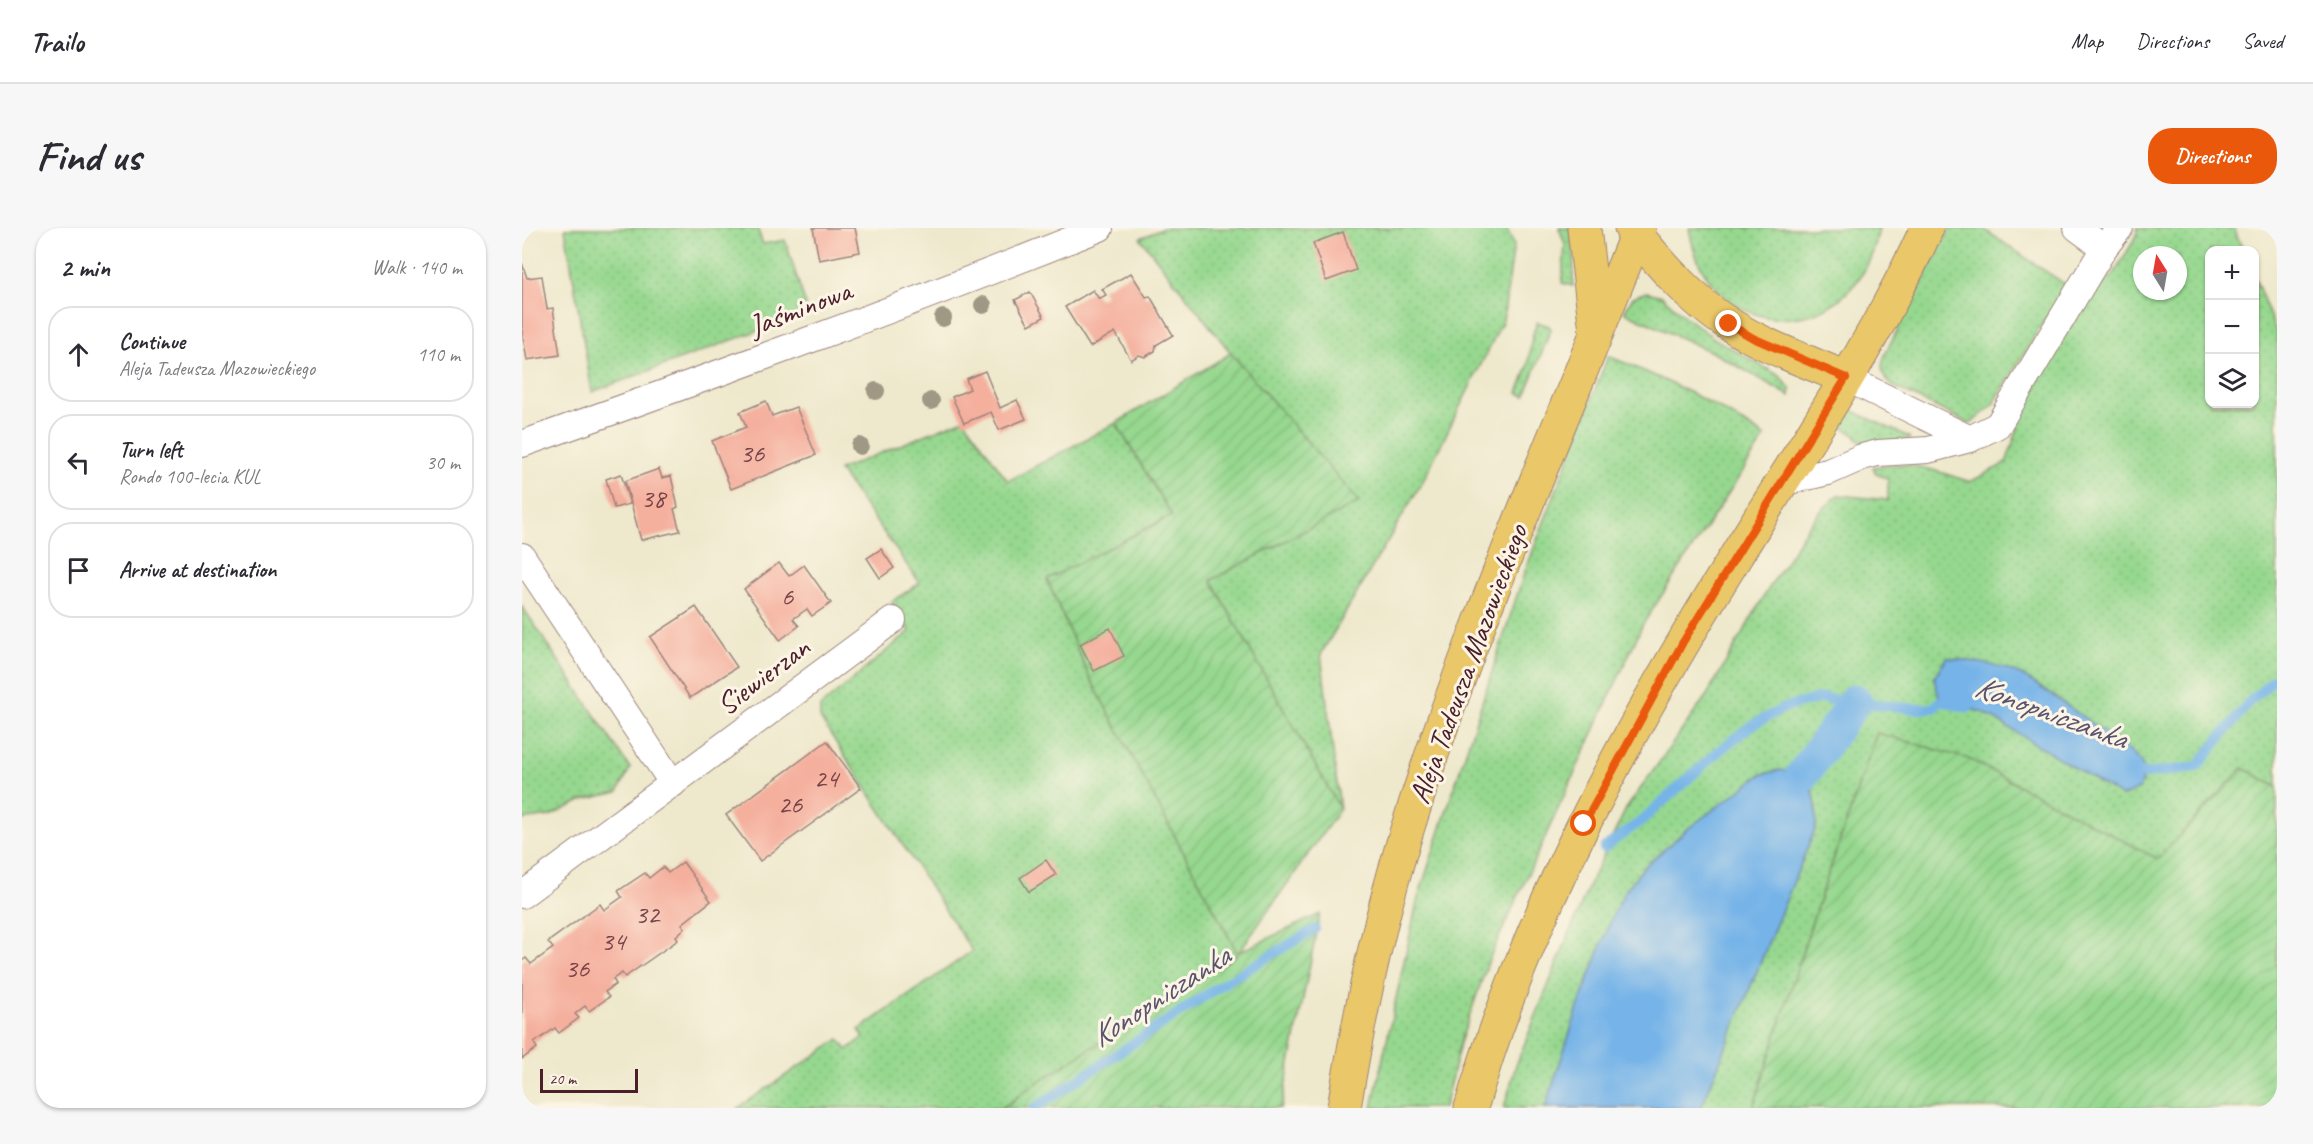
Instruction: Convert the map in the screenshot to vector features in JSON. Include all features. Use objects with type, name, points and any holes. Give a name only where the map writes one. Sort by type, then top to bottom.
[{"type":"main road","points":[[1584,228],[1596,333]]},
{"type":"main road","points":[[1471,1108],[1503,1011],[1569,852],[1652,695],[1891,302],[1927,228]]},
{"type":"main road","points":[[1635,230],[1693,295],[1729,324],[1753,338],[1846,378]]},
{"type":"main road","name":"Aleja Tadeusza Mazowieckiego","points":[[1344,1108],[1377,945],[1407,831],[1468,657],[1635,230]]},
{"type":"street","name":"Jaśminowa","points":[[522,444],[734,368],[1100,228]]},
{"type":"street","points":[[1780,483],[1828,472],[1862,457],[1902,450],[1928,450],[1970,439],[1998,425],[2112,238],[2077,228]]},
{"type":"street","points":[[1846,378],[1970,439]]},
{"type":"street","points":[[522,555],[673,784]]},
{"type":"street","name":"Siewierzan","points":[[522,895],[893,620]]},
{"type":"green space","points":[[565,228],[757,228],[763,244],[785,240],[808,312],[592,392]]},
{"type":"green space","points":[[1163,228],[1506,228],[1514,244],[1503,320],[1424,479],[1321,654],[1340,809],[1211,580],[1359,502],[1231,353],[1140,238]]},
{"type":"green space","points":[[1559,228],[1570,228],[1574,255],[1573,286],[1562,283],[1565,244]]},
{"type":"green space","points":[[1689,228],[1879,228],[1866,268],[1843,296],[1814,313],[1783,318],[1751,312],[1723,295],[1701,267]]},
{"type":"green space","points":[[1950,228],[1982,228],[2066,285],[1993,405],[1970,424],[1893,386],[1882,371],[1886,352]]},
{"type":"green space","points":[[2137,228],[2234,228],[2241,246],[2205,246],[2205,408],[2259,408],[2259,288],[2277,334],[2277,787],[2243,768],[2158,859],[1877,733],[1814,916],[1753,1108],[1504,1108],[1516,1065],[1567,939],[1590,883],[1626,809],[1707,695],[1764,596],[1807,528],[1838,495],[1888,500],[1888,479],[1876,474],[1873,467],[1910,465],[1970,482],[2006,463],[2018,428],[2022,405],[2082,303],[2114,274],[2137,235]]},
{"type":"green space","points":[[1646,292],[1662,296],[1715,339],[1780,376],[1790,388],[1790,396],[1716,354],[1624,312],[1633,297]]},
{"type":"green space","points":[[1537,322],[1551,329],[1525,396],[1518,393],[1528,366],[1532,337]]},
{"type":"green space","points":[[1231,353],[1359,502],[1211,580],[1340,809],[1239,952],[1320,914],[1281,1108],[1002,1108],[1035,1084],[1238,954],[1088,674],[1047,579],[1172,516],[1116,423]]},
{"type":"green space","points":[[1608,356],[1689,392],[1728,413],[1765,437],[1643,624],[1490,957],[1460,1043],[1444,1108],[1372,1108],[1418,898],[1524,574]]},
{"type":"green space","points":[[1851,410],[1910,439],[1864,445],[1854,434],[1840,426]]},
{"type":"green space","points":[[964,419],[1008,481],[1116,423],[1172,515],[1047,580],[1088,674],[1238,954],[1035,1084],[1002,1108],[738,1108],[839,1039],[847,1050],[864,1037],[859,1030],[972,951],[820,718],[820,707],[910,631],[891,602],[920,583],[839,470]]},
{"type":"green space","points":[[522,606],[630,768],[618,792],[583,800],[550,816],[522,820]]},
{"type":"green space","points":[[1877,733],[1969,759],[2158,859],[2243,768],[2277,787],[2277,1108],[1753,1108],[1814,916]]},
{"type":"water","points":[[1947,658],[1984,663],[2019,674],[2063,703],[2104,732],[2141,763],[2143,776],[2139,789],[2122,797],[1985,713],[1940,701],[1934,678]]},
{"type":"water","points":[[1779,770],[1801,776],[1812,789],[1816,806],[1816,827],[1701,1108],[1545,1108],[1582,996],[1612,917],[1625,891],[1643,868],[1686,830],[1760,775]]},
{"type":"building","points":[[813,228],[855,228],[860,252],[819,260]]},
{"type":"building","points":[[1343,232],[1356,270],[1326,281],[1313,243]]},
{"type":"building","points":[[522,263],[527,278],[542,276],[547,309],[553,308],[560,355],[527,360],[522,331]]},
{"type":"building","points":[[1131,273],[1146,297],[1150,296],[1173,335],[1156,345],[1155,351],[1145,357],[1139,355],[1131,360],[1115,332],[1090,347],[1065,307],[1093,290],[1099,299],[1106,295],[1102,289]]},
{"type":"building","points":[[1030,292],[1044,317],[1029,325],[1015,300]]},
{"type":"building","points":[[985,371],[1000,408],[1017,400],[1026,419],[999,430],[991,412],[964,423],[952,397],[970,389],[966,379]]},
{"type":"building","points":[[766,401],[772,416],[796,407],[816,455],[731,489],[712,441],[746,427],[740,412]]},
{"type":"building","points":[[659,469],[662,478],[671,476],[678,507],[674,509],[680,531],[641,540],[625,481]]},
{"type":"building","points":[[621,474],[630,504],[614,508],[606,479]]},
{"type":"building","points":[[881,549],[894,568],[880,578],[867,558]]},
{"type":"building","points":[[779,563],[789,576],[804,565],[831,603],[812,616],[807,609],[793,619],[799,626],[780,640],[744,589]]},
{"type":"building","points":[[696,607],[737,667],[690,698],[650,637]]},
{"type":"building","points":[[1110,628],[1124,656],[1094,671],[1080,644]]},
{"type":"building","points":[[827,741],[861,788],[760,861],[726,815]]},
{"type":"building","points":[[1046,860],[1056,875],[1029,892],[1020,878]]},
{"type":"building","points":[[683,862],[711,901],[682,924],[685,928],[676,936],[678,940],[625,977],[622,973],[613,979],[616,984],[605,992],[609,997],[589,1011],[585,1006],[575,1014],[579,1018],[559,1033],[555,1028],[534,1043],[537,1048],[522,1059],[522,961],[526,958],[531,964],[553,948],[548,942],[600,904],[604,910],[622,897],[618,891],[645,873],[649,878],[663,867],[668,873]]},
{"type":"waterway","name":"Konopniczanka","points":[[2132,769],[2145,774],[2197,767],[2250,701],[2277,677]]},
{"type":"waterway","name":"Konopniczanka","points":[[1604,848],[1640,822],[1719,751],[1752,725],[1786,707],[1820,698],[1916,709],[1934,708],[1940,701],[1968,708]]},
{"type":"waterway","points":[[1801,777],[1855,701]]},
{"type":"waterway","name":"Konopniczanka","points":[[1035,1108],[1226,982],[1315,929]]},
{"type":"route","points":[[1584,824],[1652,695],[1683,642],[1846,378],[1753,338],[1729,324]]}]
